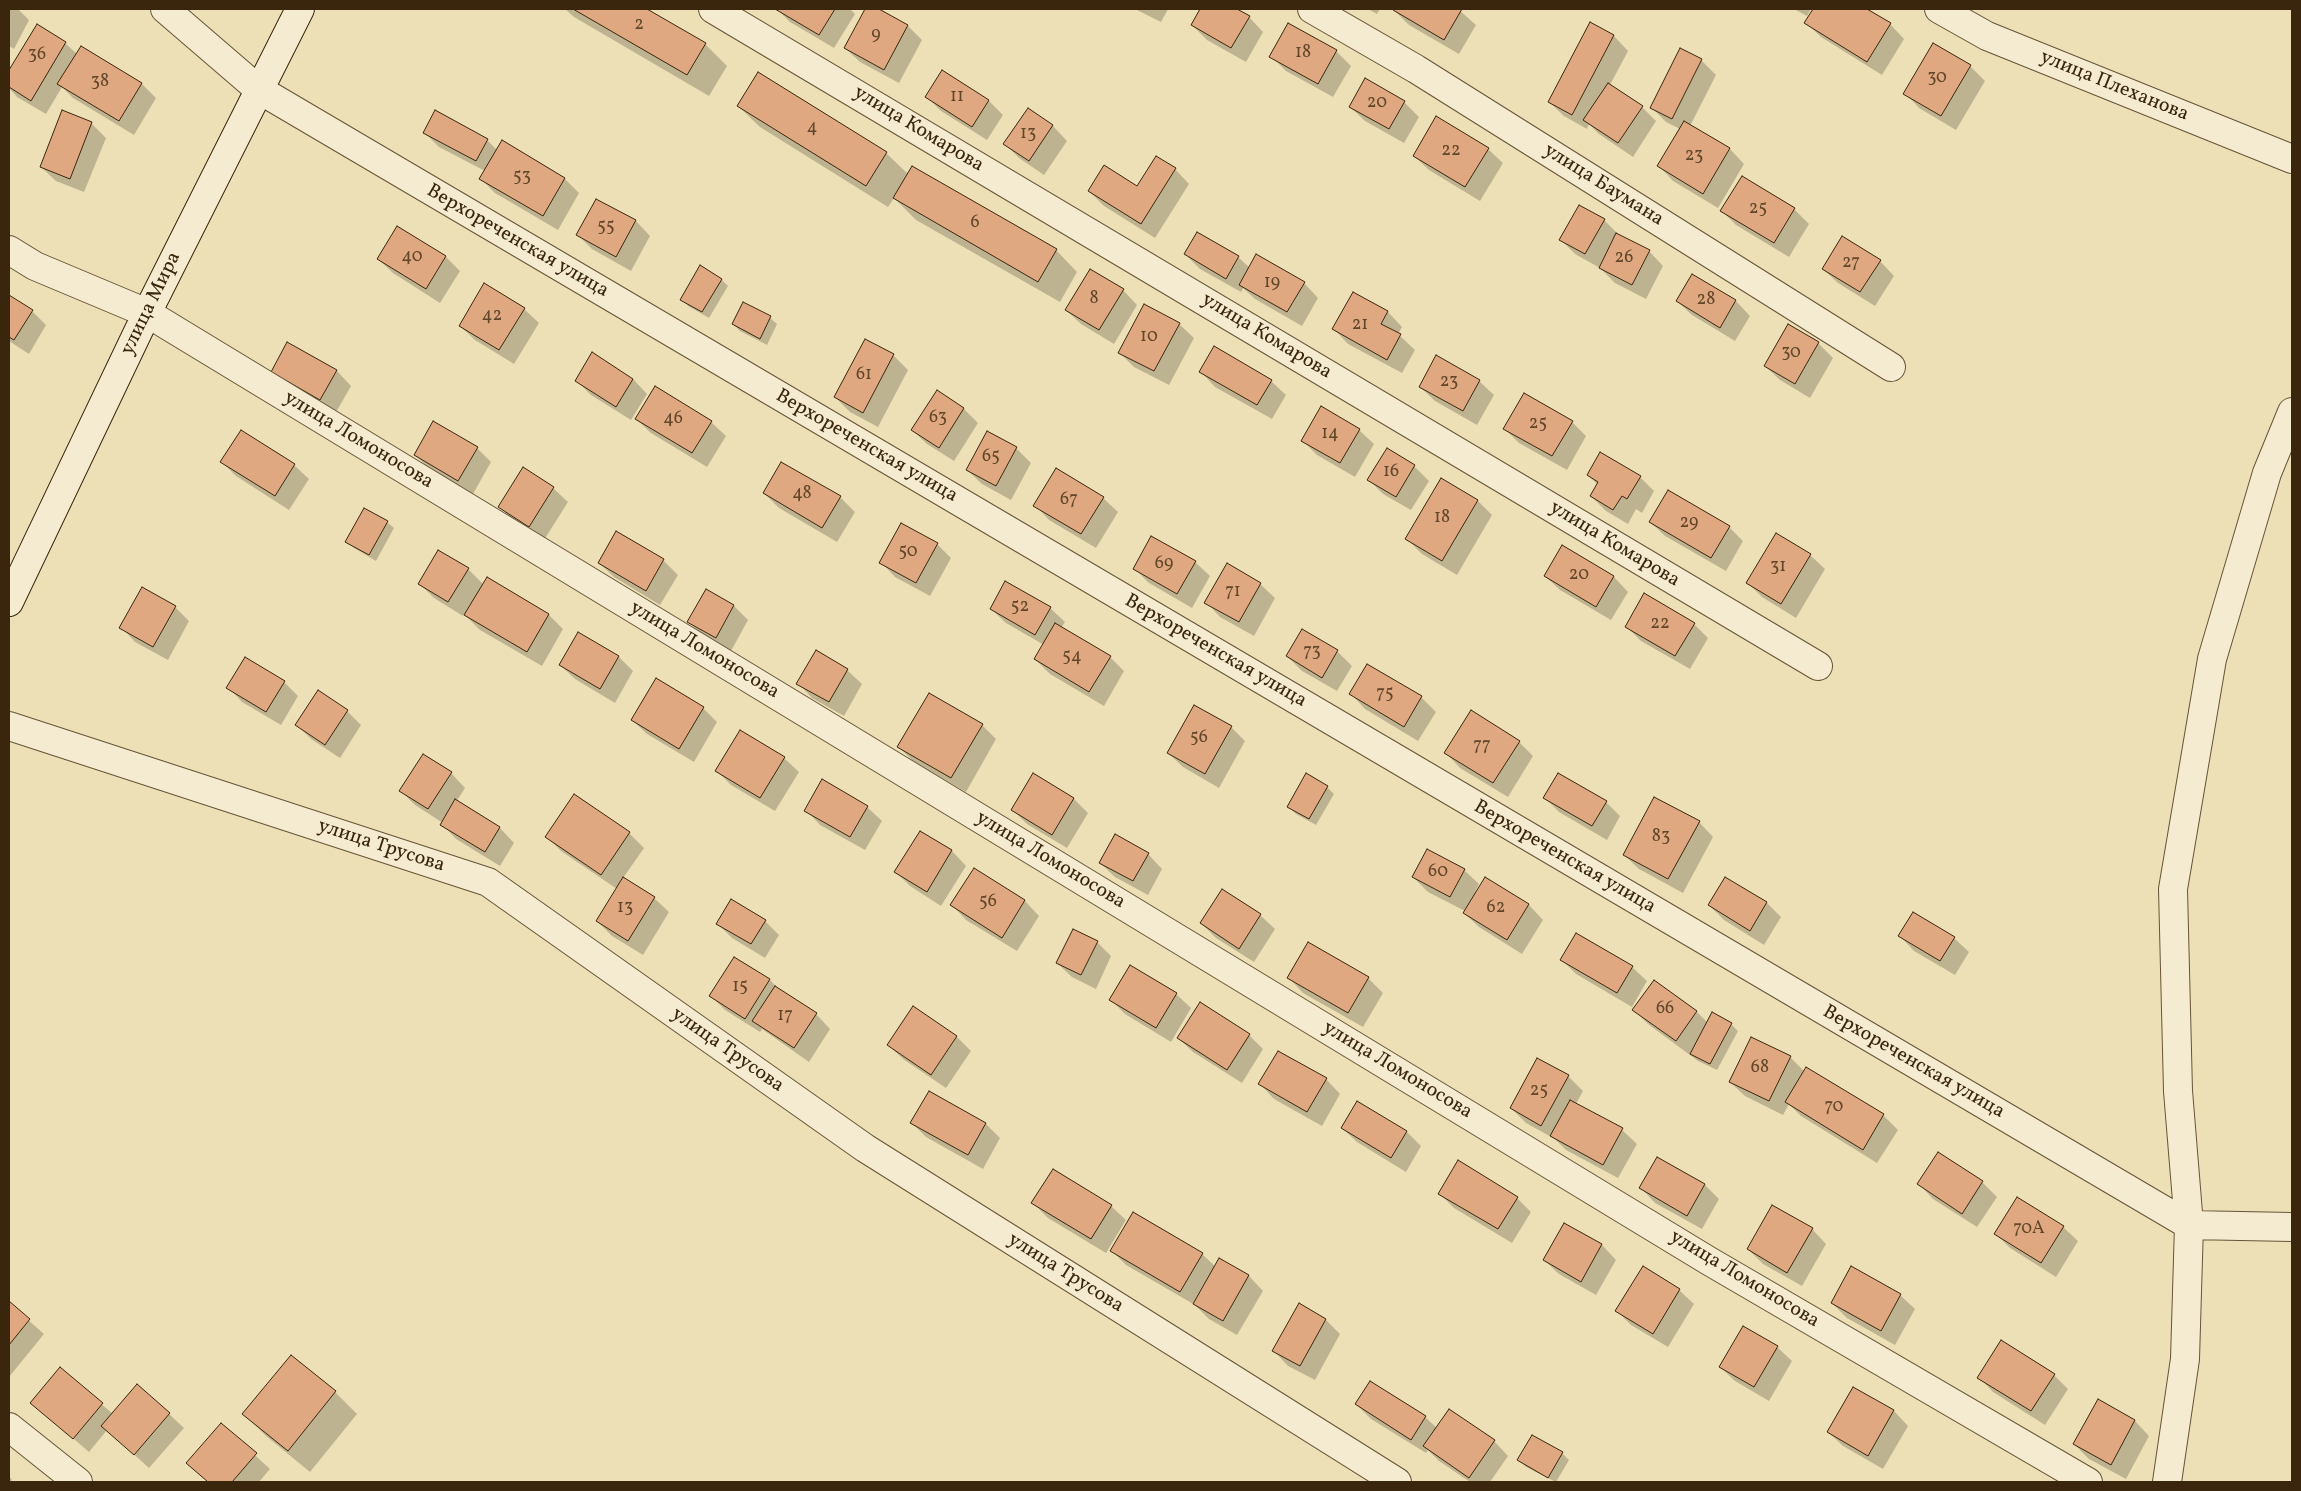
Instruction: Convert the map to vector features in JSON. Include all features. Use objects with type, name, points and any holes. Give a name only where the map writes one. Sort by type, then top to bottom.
[{"type":"street","name":"Верхореченская улица","points":[[165,9],[258,89],[2189,1225],[2292,1227]]},
{"type":"street","name":"улица Мира","points":[[9,602],[147,313],[258,89],[300,9]]},
{"type":"street","name":"улица Комарова","points":[[713,9],[1818,666]]},
{"type":"street","name":"улица Баумана","points":[[1312,9],[1416,69],[1891,367]]},
{"type":"street","name":"улица Плеханова","points":[[1939,9],[1987,36],[2292,159]]},
{"type":"street","name":"улица Ломоносова","points":[[9,250],[35,266],[147,313],[1701,1256],[2088,1482]]},
{"type":"street","points":[[2167,1482],[2185,1359],[2189,1225],[2178,1091],[2173,889],[2212,660],[2267,473],[2292,412]]},
{"type":"street","name":"улица Трусова","points":[[9,726],[488,882],[865,1148],[1397,1482]]},
{"type":"street","points":[[9,1427],[78,1482]]},
{"type":"building","points":[[573,9],[647,9],[706,43],[687,75]]},
{"type":"building","points":[[775,9],[835,9],[819,35]]},
{"type":"building","points":[[865,9],[879,9],[908,25],[884,70],[844,48]]},
{"type":"building","points":[[1200,9],[1237,9],[1250,16],[1231,48],[1191,25]]},
{"type":"building","points":[[1394,9],[1462,9],[1444,40]]},
{"type":"building","points":[[1813,9],[1867,9],[1891,23],[1867,62],[1804,23]]},
{"type":"building","points":[[1590,22],[1614,35],[1572,115],[1548,102]]},
{"type":"building","points":[[1288,23],[1337,50],[1318,84],[1269,57]]},
{"type":"building","points":[[37,24],[66,42],[31,101],[9,87],[9,70]]},
{"type":"building","points":[[1933,43],[1971,65],[1941,116],[1903,94]]},
{"type":"building","points":[[81,46],[142,83],[119,121],[57,84]]},
{"type":"building","points":[[1680,48],[1702,59],[1672,119],[1650,108]]},
{"type":"building","points":[[942,70],[989,100],[972,127],[925,97]]},
{"type":"building","points":[[758,72],[887,152],[866,186],[737,106]]},
{"type":"building","points":[[1365,78],[1405,101],[1389,129],[1349,107]]},
{"type":"building","points":[[1608,83],[1643,106],[1618,143],[1583,120]]},
{"type":"building","points":[[1028,108],[1053,125],[1029,161],[1003,144]]},
{"type":"building","points":[[62,110],[92,122],[70,179],[40,167]]},
{"type":"building","points":[[435,110],[488,139],[476,161],[423,133]]},
{"type":"building","points":[[1436,116],[1489,148],[1465,187],[1413,156]]},
{"type":"building","points":[[1684,121],[1730,148],[1703,194],[1657,166]]},
{"type":"building","points":[[502,140],[565,178],[543,216],[479,179]]},
{"type":"building","points":[[1156,156],[1176,168],[1141,224],[1088,191],[1104,165],[1137,186]]},
{"type":"building","points":[[912,166],[1057,249],[1038,282],[893,198]]},
{"type":"building","points":[[1742,176],[1795,208],[1774,243],[1720,211]]},
{"type":"building","points":[[596,199],[636,220],[616,257],[576,235]]},
{"type":"building","points":[[1579,205],[1605,219],[1585,254],[1559,240]]},
{"type":"building","points":[[397,226],[446,256],[426,289],[377,259]]},
{"type":"building","points":[[1197,232],[1239,256],[1226,279],[1184,254]]},
{"type":"building","points":[[1616,233],[1650,250],[1632,285],[1599,268]]},
{"type":"building","points":[[1842,236],[1881,260],[1860,292],[1822,269]]},
{"type":"building","points":[[1256,254],[1305,282],[1287,312],[1239,285]]},
{"type":"building","points":[[700,265],[722,279],[702,312],[680,300]]},
{"type":"building","points":[[1090,269],[1124,289],[1099,330],[1065,310]]},
{"type":"building","points":[[1692,274],[1736,300],[1720,328],[1676,301]]},
{"type":"building","points":[[484,283],[525,308],[499,350],[459,326]]},
{"type":"building","points":[[1353,292],[1388,311],[1381,324],[1401,334],[1387,360],[1332,329]]},
{"type":"building","points":[[9,295],[33,310],[14,340],[9,337]]},
{"type":"building","points":[[743,302],[771,316],[760,339],[732,324]]},
{"type":"building","points":[[1144,304],[1180,323],[1154,371],[1118,353]]},
{"type":"building","points":[[1788,324],[1819,342],[1795,384],[1764,366]]},
{"type":"building","points":[[865,339],[894,354],[863,413],[834,397]]},
{"type":"building","points":[[287,342],[337,370],[320,400],[271,372]]},
{"type":"building","points":[[1214,346],[1272,380],[1257,405],[1199,372]]},
{"type":"building","points":[[592,352],[633,379],[616,407],[575,381]]},
{"type":"building","points":[[1436,355],[1480,380],[1463,411],[1419,387]]},
{"type":"building","points":[[655,386],[712,421],[692,453],[635,419]]},
{"type":"building","points":[[937,390],[964,408],[939,448],[911,430]]},
{"type":"building","points":[[1524,393],[1573,421],[1552,456],[1503,429]]},
{"type":"building","points":[[1321,406],[1360,429],[1340,463],[1301,441]]},
{"type":"building","points":[[433,421],[478,447],[458,481],[414,455]]},
{"type":"building","points":[[241,430],[295,464],[275,496],[220,462]]},
{"type":"building","points":[[987,431],[1017,447],[996,486],[966,470]]},
{"type":"building","points":[[1387,448],[1415,465],[1396,497],[1367,480]]},
{"type":"building","points":[[1600,452],[1641,476],[1627,499],[1622,496],[1613,510],[1590,496],[1598,482],[1587,475]]},
{"type":"building","points":[[781,462],[841,496],[822,528],[763,493]]},
{"type":"building","points":[[523,467],[554,487],[529,527],[498,507]]},
{"type":"building","points":[[1056,468],[1104,497],[1081,534],[1033,506]]},
{"type":"building","points":[[1441,478],[1478,500],[1442,561],[1405,539]]},
{"type":"building","points":[[1668,490],[1730,526],[1711,558],[1649,522]]},
{"type":"building","points":[[364,508],[388,521],[369,555],[345,542]]},
{"type":"building","points":[[901,523],[938,543],[916,583],[879,563]]},
{"type":"building","points":[[616,531],[664,559],[646,591],[598,563]]},
{"type":"building","points":[[1776,533],[1811,554],[1781,604],[1746,583]]},
{"type":"building","points":[[1151,536],[1196,561],[1177,594],[1133,569]]},
{"type":"building","points":[[1562,545],[1614,576],[1596,607],[1544,576]]},
{"type":"building","points":[[438,550],[469,568],[448,602],[418,584]]},
{"type":"building","points":[[1227,563],[1261,583],[1239,622],[1204,603]]},
{"type":"building","points":[[487,577],[549,614],[527,652],[464,615]]},
{"type":"building","points":[[1005,581],[1051,607],[1035,635],[990,609]]},
{"type":"building","points":[[142,587],[176,606],[153,647],[119,628]]},
{"type":"building","points":[[706,589],[734,605],[716,638],[687,622]]},
{"type":"building","points":[[1644,593],[1695,623],[1675,656],[1625,627]]},
{"type":"building","points":[[1055,623],[1111,656],[1089,692],[1034,659]]},
{"type":"building","points":[[1302,629],[1338,650],[1322,678],[1286,656]]},
{"type":"building","points":[[578,632],[619,656],[600,689],[559,665]]},
{"type":"building","points":[[816,650],[848,669],[829,702],[796,684]]},
{"type":"building","points":[[245,657],[285,681],[266,712],[226,688]]},
{"type":"building","points":[[1367,664],[1422,696],[1404,727],[1349,694]]},
{"type":"building","points":[[656,678],[704,707],[679,749],[631,720]]},
{"type":"building","points":[[318,690],[348,710],[325,745],[295,725]]},
{"type":"building","points":[[929,693],[983,724],[951,778],[897,747]]},
{"type":"building","points":[[1194,705],[1232,726],[1205,774],[1167,753]]},
{"type":"building","points":[[1471,710],[1520,741],[1493,783],[1444,753]]},
{"type":"building","points":[[740,730],[785,757],[760,798],[715,771]]},
{"type":"building","points":[[423,754],[452,772],[428,809],[399,791]]},
{"type":"building","points":[[1033,773],[1074,798],[1052,835],[1011,810]]},
{"type":"building","points":[[1306,773],[1328,786],[1309,819],[1287,807]]},
{"type":"building","points":[[1558,773],[1607,801],[1592,826],[1543,798]]},
{"type":"building","points":[[822,779],[868,806],[850,837],[804,811]]},
{"type":"building","points":[[574,794],[630,832],[601,875],[545,837]]},
{"type":"building","points":[[1654,797],[1700,821],[1668,879],[1623,855]]},
{"type":"building","points":[[455,799],[500,827],[485,852],[440,825]]},
{"type":"building","points":[[920,831],[952,850],[927,892],[894,872]]},
{"type":"building","points":[[1115,834],[1149,853],[1133,881],[1099,863]]},
{"type":"building","points":[[1427,849],[1465,869],[1450,897],[1412,877]]},
{"type":"building","points":[[974,868],[1025,900],[1002,938],[950,905]]},
{"type":"building","points":[[623,877],[655,897],[628,941],[596,921]]},
{"type":"building","points":[[1485,877],[1529,904],[1507,940],[1463,913]]},
{"type":"building","points":[[1725,877],[1767,902],[1750,931],[1708,905]]},
{"type":"building","points":[[1222,889],[1261,914],[1239,949],[1200,923]]},
{"type":"building","points":[[731,899],[766,920],[751,944],[716,924]]},
{"type":"building","points":[[1913,912],[1955,937],[1940,961],[1898,936]]},
{"type":"building","points":[[1073,929],[1098,941],[1081,975],[1056,963]]},
{"type":"building","points":[[1576,933],[1633,966],[1617,993],[1560,960]]},
{"type":"building","points":[[1308,942],[1369,977],[1348,1013],[1287,978]]},
{"type":"building","points":[[734,957],[770,979],[745,1019],[709,996]]},
{"type":"building","points":[[1130,965],[1177,993],[1156,1028],[1109,1000]]},
{"type":"building","points":[[1654,980],[1697,1011],[1676,1041],[1632,1010]]},
{"type":"building","points":[[775,986],[817,1013],[794,1048],[752,1021]]},
{"type":"building","points":[[1200,1002],[1250,1034],[1227,1070],[1177,1038]]},
{"type":"building","points":[[913,1006],[957,1036],[931,1075],[887,1045]]},
{"type":"building","points":[[1712,1012],[1732,1023],[1710,1064],[1690,1054]]},
{"type":"building","points":[[1751,1037],[1791,1056],[1769,1101],[1729,1082]]},
{"type":"building","points":[[1278,1051],[1327,1078],[1307,1112],[1258,1084]]},
{"type":"building","points":[[1537,1058],[1569,1075],[1541,1126],[1510,1108]]},
{"type":"building","points":[[1806,1067],[1884,1114],[1863,1150],[1785,1102]]},
{"type":"building","points":[[929,1091],[986,1123],[968,1155],[910,1123]]},
{"type":"building","points":[[1570,1100],[1623,1128],[1603,1165],[1550,1136]]},
{"type":"building","points":[[1357,1101],[1407,1131],[1391,1158],[1341,1128]]},
{"type":"building","points":[[1938,1152],[1983,1181],[1962,1214],[1917,1184]]},
{"type":"building","points":[[1657,1157],[1705,1184],[1687,1216],[1639,1188]]},
{"type":"building","points":[[1458,1160],[1518,1197],[1498,1229],[1438,1194]]},
{"type":"building","points":[[1053,1169],[1112,1205],[1091,1239],[1031,1203]]},
{"type":"building","points":[[2017,1197],[2064,1226],[2041,1263],[1994,1234]]},
{"type":"building","points":[[1772,1205],[1813,1228],[1787,1273],[1747,1249]]},
{"type":"building","points":[[1133,1212],[1203,1253],[1180,1292],[1110,1251]]},
{"type":"building","points":[[1564,1223],[1602,1244],[1581,1282],[1543,1260]]},
{"type":"building","points":[[1219,1258],[1249,1275],[1223,1321],[1193,1304]]},
{"type":"building","points":[[1643,1266],[1680,1289],[1653,1334],[1615,1311]]},
{"type":"building","points":[[1851,1266],[1901,1294],[1881,1331],[1831,1303]]},
{"type":"building","points":[[9,1301],[30,1319],[9,1345]]},
{"type":"building","points":[[1299,1303],[1326,1319],[1300,1366],[1272,1351]]},
{"type":"building","points":[[1743,1326],[1778,1346],[1754,1387],[1719,1367]]},
{"type":"building","points":[[2001,1340],[2055,1374],[2031,1411],[1977,1378]]},
{"type":"building","points":[[291,1355],[336,1391],[288,1451],[242,1414]]},
{"type":"building","points":[[60,1367],[103,1403],[73,1439],[30,1403]]},
{"type":"building","points":[[1370,1381],[1426,1416],[1411,1440],[1355,1404]]},
{"type":"building","points":[[137,1384],[170,1413],[134,1455],[101,1426]]},
{"type":"building","points":[[1853,1387],[1894,1410],[1868,1456],[1827,1432]]},
{"type":"building","points":[[2098,1399],[2135,1420],[2111,1465],[2073,1444]]},
{"type":"building","points":[[1449,1409],[1495,1440],[1469,1478],[1423,1446]]},
{"type":"building","points":[[221,1423],[257,1453],[232,1482],[208,1482],[186,1463]]},
{"type":"building","points":[[1532,1435],[1563,1452],[1548,1478],[1517,1460]]}]
